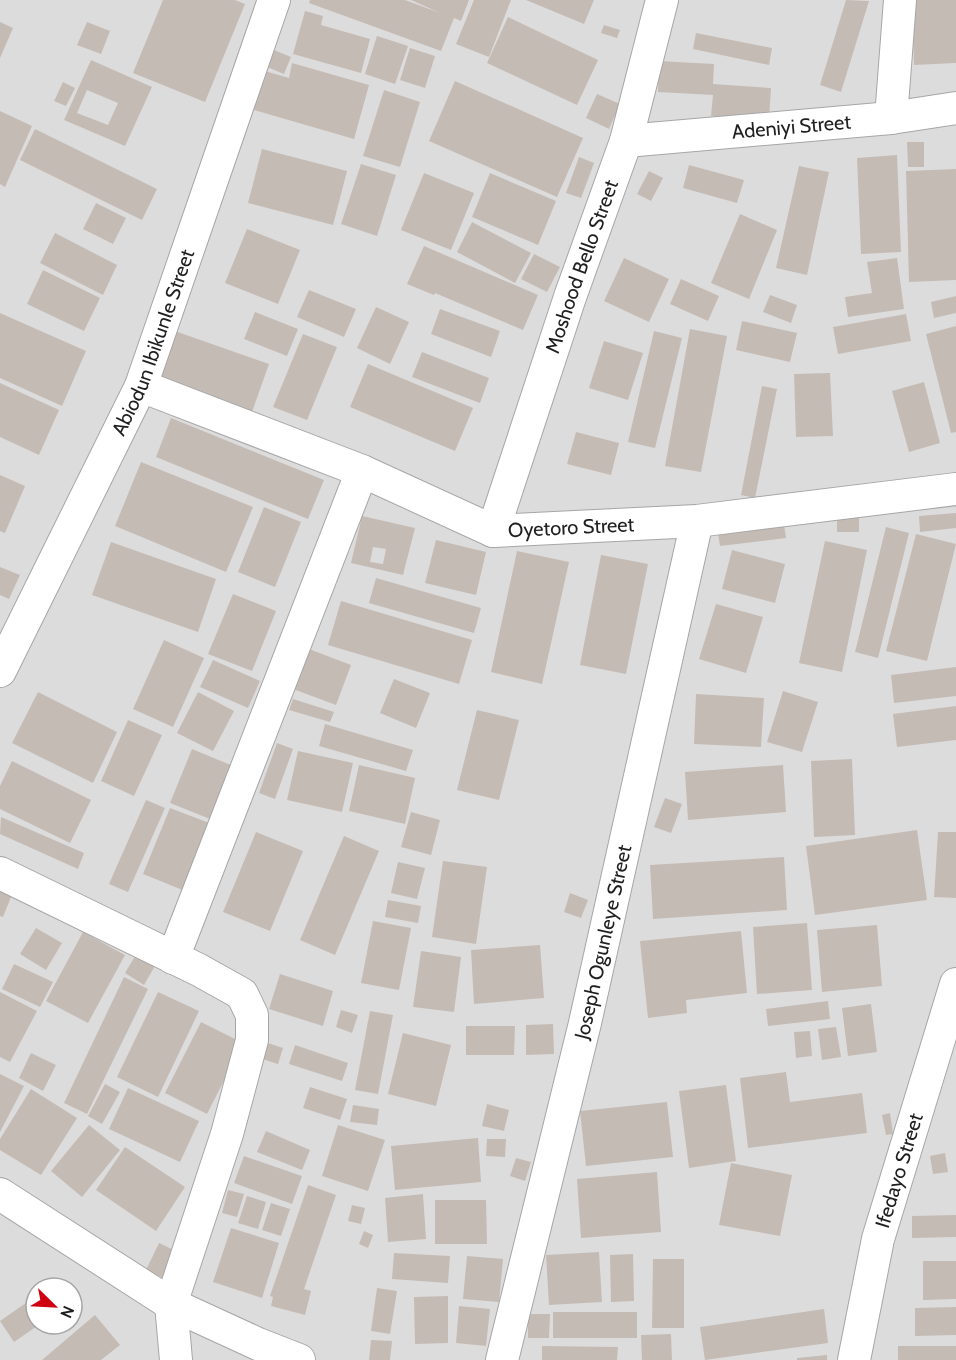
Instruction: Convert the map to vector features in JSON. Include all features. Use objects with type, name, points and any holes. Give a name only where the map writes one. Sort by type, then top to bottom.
[{"type":"street","name":"Abiodun Ibikunle Street","points":[[0,671],[141,386],[274,0]]},
{"type":"street","name":"Moshood Bello Street","points":[[493,531],[570,297],[626,141],[662,0]]},
{"type":"street","points":[[891,118],[900,0]]},
{"type":"street","name":"Adeniyi Street","points":[[626,141],[891,118],[956,108]]},
{"type":"street","name":"Oyetoro Street","points":[[141,386],[362,471],[493,531],[697,521],[956,489]]},
{"type":"street","points":[[173,958],[362,471]]},
{"type":"street","name":"Joseph Ogunleye Street","points":[[502,1360],[585,1023],[697,521]]},
{"type":"street","points":[[0,873],[242,994],[252,1016],[252,1040],[226,1134],[171,1304],[176,1360]]},
{"type":"street","name":"Ifedayo Street","points":[[854,1360],[878,1239],[956,984]]},
{"type":"street","points":[[0,1194],[171,1304],[299,1360]]},
{"type":"shaded area","points":[[0,0],[956,0],[956,1360],[0,1360]]},
{"type":"building","points":[[163,0],[235,0],[245,4],[205,102],[133,73]]},
{"type":"building","points":[[310,0],[405,0],[440,13],[411,0],[469,0],[461,21],[454,18],[441,51],[309,3]]},
{"type":"building","points":[[474,0],[511,0],[489,57],[456,44]]},
{"type":"building","points":[[526,0],[594,0],[584,24]]},
{"type":"building","points":[[846,0],[869,1],[841,92],[820,85]]},
{"type":"building","points":[[912,0],[956,0],[956,63],[914,65]]},
{"type":"building","points":[[305,11],[323,16],[321,25],[370,39],[361,73],[293,54]]},
{"type":"building","points":[[508,17],[598,60],[577,105],[487,63]]},
{"type":"building","points":[[0,22],[13,28],[0,58]]},
{"type":"building","points":[[87,22],[110,31],[101,54],[77,45]]},
{"type":"building","points":[[604,25],[620,30],[617,38],[601,33]]},
{"type":"building","points":[[696,33],[772,48],[769,65],[693,49]]},
{"type":"building","points":[[377,36],[408,46],[395,84],[365,74]]},
{"type":"building","points":[[410,48],[435,56],[425,88],[400,80]]},
{"type":"building","points":[[274,50],[291,57],[284,74],[267,67]]},
{"type":"building","points":[[91,60],[152,87],[125,146],[64,120]],"holes":[[[87,90],[118,103],[108,125],[77,113]]]},
{"type":"building","points":[[659,61],[714,64],[713,84],[771,88],[769,119],[711,116],[713,95],[658,92]]},
{"type":"building","points":[[292,63],[369,85],[354,139],[254,110],[265,71],[289,78]]},
{"type":"building","points":[[455,81],[583,138],[557,197],[429,141]]},
{"type":"building","points":[[63,82],[75,88],[66,106],[54,101]]},
{"type":"building","points":[[384,90],[420,102],[400,167],[363,156]]},
{"type":"building","points":[[597,94],[620,104],[609,129],[586,118]]},
{"type":"building","points":[[0,111],[32,126],[5,187],[0,184]]},
{"type":"building","points":[[35,129],[157,189],[142,220],[20,160]]},
{"type":"building","points":[[907,142],[924,142],[924,167],[908,167]]},
{"type":"building","points":[[262,149],[347,171],[333,225],[248,203]]},
{"type":"building","points":[[897,155],[901,252],[861,254],[857,158]]},
{"type":"building","points":[[579,157],[594,163],[581,198],[566,193]]},
{"type":"building","points":[[361,164],[396,175],[377,236],[341,224]]},
{"type":"building","points":[[689,165],[744,180],[737,203],[683,188]]},
{"type":"building","points":[[799,166],[829,172],[807,275],[776,268]]},
{"type":"building","points":[[956,169],[956,280],[909,282],[906,171]]},
{"type":"building","points":[[649,171],[663,178],[651,201],[637,194]]},
{"type":"building","points":[[424,173],[474,193],[451,250],[401,230]]},
{"type":"building","points":[[490,173],[556,201],[538,245],[472,217]]},
{"type":"building","points":[[96,203],[126,218],[113,244],[83,229]]},
{"type":"building","points":[[740,214],[777,230],[749,299],[711,283]]},
{"type":"building","points":[[472,222],[531,253],[515,283],[457,252]]},
{"type":"building","points":[[247,229],[300,250],[278,304],[225,283]]},
{"type":"building","points":[[55,233],[117,265],[103,295],[40,263]]},
{"type":"building","points":[[424,246],[538,295],[523,330],[435,293],[434,295],[407,284]]},
{"type":"building","points":[[534,254],[560,267],[547,292],[521,279]]},
{"type":"building","points":[[624,258],[669,279],[649,322],[604,301]]},
{"type":"building","points":[[897,258],[904,309],[848,317],[845,297],[872,293],[867,262]]},
{"type":"building","points":[[43,270],[100,298],[84,331],[27,304]]},
{"type":"building","points":[[681,279],[719,296],[708,321],[670,304]]},
{"type":"building","points":[[309,290],[356,309],[344,337],[297,317]]},
{"type":"building","points":[[770,295],[797,305],[791,323],[763,312]]},
{"type":"building","points":[[956,296],[956,313],[934,318],[931,302]]},
{"type":"building","points":[[376,307],[409,322],[390,364],[357,348]]},
{"type":"building","points":[[440,309],[500,331],[491,357],[431,334]]},
{"type":"building","points":[[255,312],[298,329],[287,356],[244,339]]},
{"type":"building","points":[[0,313],[86,351],[62,406],[0,378]]},
{"type":"building","points":[[906,314],[911,341],[838,354],[833,327]]},
{"type":"building","points":[[742,321],[797,333],[790,362],[736,350]]},
{"type":"building","points":[[956,326],[956,432],[951,433],[926,334]]},
{"type":"building","points":[[690,329],[727,336],[701,472],[665,466]]},
{"type":"building","points":[[172,330],[269,364],[252,412],[155,378]]},
{"type":"building","points":[[654,331],[682,338],[655,448],[628,442]]},
{"type":"building","points":[[303,334],[337,347],[307,420],[273,407]]},
{"type":"building","points":[[604,341],[643,353],[628,400],[589,388]]},
{"type":"building","points":[[422,352],[489,378],[480,403],[412,377]]},
{"type":"building","points":[[368,364],[473,408],[455,451],[350,407]]},
{"type":"building","points":[[830,373],[833,436],[796,437],[794,374]]},
{"type":"building","points":[[924,382],[940,443],[909,452],[892,391]]},
{"type":"building","points":[[0,383],[59,410],[39,455],[0,437]]},
{"type":"building","points":[[762,386],[777,389],[755,498],[741,495]]},
{"type":"building","points":[[171,418],[324,480],[308,519],[156,457]]},
{"type":"building","points":[[576,432],[619,443],[611,475],[567,464]]},
{"type":"building","points":[[141,462],[253,507],[226,572],[115,526]]},
{"type":"building","points":[[0,475],[25,486],[5,533],[0,531]]},
{"type":"building","points":[[264,507],[301,522],[275,587],[238,572]]},
{"type":"building","points":[[956,513],[956,528],[920,532],[919,516]]},
{"type":"building","points":[[837,515],[859,516],[859,532],[837,532]]},
{"type":"building","points":[[362,516],[415,528],[403,575],[351,563]],"holes":[[[373,547],[386,549],[383,564],[370,562]]]},
{"type":"building","points":[[783,518],[786,538],[720,546],[717,527]]},
{"type":"building","points":[[886,527],[909,533],[878,658],[855,652]]},
{"type":"building","points":[[916,534],[956,544],[927,661],[886,651]]},
{"type":"building","points":[[436,540],[486,552],[476,595],[425,583]]},
{"type":"building","points":[[825,541],[867,550],[842,672],[799,663]]},
{"type":"building","points":[[111,542],[216,579],[198,632],[92,595]]},
{"type":"building","points":[[732,550],[785,564],[775,603],[722,589]]},
{"type":"building","points":[[517,551],[569,562],[542,684],[491,672]]},
{"type":"building","points":[[601,555],[648,564],[626,674],[580,665]]},
{"type":"building","points":[[0,567],[20,575],[9,599],[0,595]]},
{"type":"building","points":[[376,578],[481,608],[474,633],[369,603]]},
{"type":"building","points":[[233,594],[276,611],[252,671],[208,654]]},
{"type":"building","points":[[341,601],[472,640],[459,684],[328,645]]},
{"type":"building","points":[[716,604],[763,617],[746,673],[699,659]]},
{"type":"building","points":[[164,640],[204,658],[173,727],[133,709]]},
{"type":"building","points":[[309,649],[351,665],[336,705],[293,689]]},
{"type":"building","points":[[213,660],[260,681],[248,708],[200,687]]},
{"type":"building","points":[[956,667],[956,696],[894,703],[891,675]]},
{"type":"building","points":[[394,679],[430,693],[416,728],[380,713]]},
{"type":"building","points":[[783,691],[818,702],[802,752],[767,742]]},
{"type":"building","points":[[38,692],[117,732],[93,783],[12,743]]},
{"type":"building","points":[[198,692],[234,711],[213,751],[177,733]]},
{"type":"building","points":[[696,694],[764,698],[761,747],[694,744]]},
{"type":"building","points":[[293,699],[334,712],[330,722],[289,710]]},
{"type":"building","points":[[956,706],[956,740],[897,747],[893,714]]},
{"type":"building","points":[[477,710],[519,720],[499,800],[457,790]]},
{"type":"building","points":[[128,720],[162,735],[134,796],[101,781]]},
{"type":"building","points":[[325,724],[413,750],[406,771],[319,746]]},
{"type":"building","points":[[277,743],[293,749],[275,799],[259,793]]},
{"type":"building","points":[[192,749],[238,768],[215,821],[170,803]]},
{"type":"building","points":[[298,751],[353,763],[342,812],[287,800]]},
{"type":"building","points":[[852,759],[855,835],[814,837],[811,761]]},
{"type":"building","points":[[12,761],[91,800],[70,843],[0,809],[0,786]]},
{"type":"building","points":[[359,765],[415,778],[405,824],[349,811]]},
{"type":"building","points":[[783,765],[786,812],[688,820],[685,772]]},
{"type":"building","points":[[665,798],[682,804],[671,833],[654,827]]},
{"type":"building","points":[[146,800],[165,808],[128,892],[109,884]]},
{"type":"building","points":[[170,808],[217,826],[190,893],[143,874]]},
{"type":"building","points":[[411,812],[440,820],[431,855],[401,847]]},
{"type":"building","points":[[1,817],[84,853],[78,869],[0,834]]},
{"type":"building","points":[[917,830],[927,900],[815,915],[806,846]]},
{"type":"building","points":[[256,832],[303,851],[270,931],[223,912]]},
{"type":"building","points":[[938,832],[956,832],[956,898],[934,897]]},
{"type":"building","points":[[344,836],[379,851],[335,955],[300,940]]},
{"type":"building","points":[[784,857],[787,910],[653,919],[650,865]]},
{"type":"building","points":[[443,861],[487,867],[476,944],[432,937]]},
{"type":"building","points":[[398,862],[425,868],[417,899],[391,893]]},
{"type":"building","points":[[0,887],[13,892],[3,917],[0,916]]},
{"type":"building","points":[[570,893],[588,900],[581,918],[564,912]]},
{"type":"building","points":[[388,900],[421,906],[418,923],[385,917]]},
{"type":"building","points":[[373,921],[411,928],[399,990],[361,983]]},
{"type":"building","points":[[807,923],[812,990],[757,994],[753,927]]},
{"type":"building","points":[[877,925],[882,986],[822,992],[817,930]]},
{"type":"building","points":[[36,928],[62,943],[46,970],[20,954]]},
{"type":"building","points":[[741,931],[747,993],[686,1000],[687,1013],[648,1018],[640,941]]},
{"type":"building","points":[[83,932],[125,955],[88,1023],[46,1001]]},
{"type":"building","points":[[540,945],[544,998],[474,1004],[471,950]]},
{"type":"building","points":[[140,948],[159,959],[144,985],[125,973]]},
{"type":"building","points":[[421,951],[461,957],[454,1012],[413,1007]]},
{"type":"building","points":[[14,964],[53,982],[40,1007],[2,989]]},
{"type":"building","points":[[280,974],[333,991],[323,1026],[269,1009]]},
{"type":"building","points":[[124,977],[148,989],[87,1114],[64,1103]]},
{"type":"building","points":[[0,992],[37,1011],[10,1062],[0,1057]]},
{"type":"building","points":[[158,992],[199,1011],[158,1097],[117,1077]]},
{"type":"building","points":[[828,1001],[830,1019],[768,1026],[766,1009]]},
{"type":"building","points":[[871,1004],[877,1052],[848,1056],[842,1008]]},
{"type":"building","points":[[341,1010],[358,1015],[352,1033],[336,1027]]},
{"type":"building","points":[[370,1011],[393,1015],[378,1094],[355,1090]]},
{"type":"building","points":[[201,1022],[243,1043],[207,1114],[165,1093]]},
{"type":"building","points":[[553,1024],[554,1054],[526,1055],[526,1025]]},
{"type":"building","points":[[466,1026],[515,1026],[514,1055],[466,1055]]},
{"type":"building","points":[[836,1027],[841,1057],[822,1060],[818,1029]]},
{"type":"building","points":[[810,1031],[812,1056],[796,1058],[794,1032]]},
{"type":"building","points":[[403,1033],[451,1045],[436,1106],[388,1094]]},
{"type":"building","points":[[262,1041],[283,1048],[278,1064],[256,1057]]},
{"type":"building","points":[[295,1045],[348,1063],[342,1081],[289,1064]]},
{"type":"building","points":[[31,1053],[56,1065],[43,1091],[19,1078]]},
{"type":"building","points":[[786,1072],[790,1102],[862,1093],[867,1133],[748,1148],[740,1078]]},
{"type":"building","points":[[0,1074],[24,1086],[0,1132]]},
{"type":"building","points":[[105,1084],[120,1092],[102,1124],[88,1116]]},
{"type":"building","points":[[726,1085],[736,1161],[689,1168],[679,1091]]},
{"type":"building","points":[[310,1087],[347,1099],[340,1120],[303,1108]]},
{"type":"building","points":[[128,1088],[199,1121],[180,1162],[109,1129]]},
{"type":"building","points":[[31,1089],[77,1118],[41,1175],[0,1150],[0,1139]]},
{"type":"building","points":[[667,1102],[673,1157],[586,1166],[580,1111]]},
{"type":"building","points":[[487,1104],[509,1110],[504,1131],[482,1126]]},
{"type":"building","points":[[353,1105],[379,1109],[377,1125],[350,1122]]},
{"type":"building","points":[[890,1113],[893,1134],[886,1135],[882,1115]]},
{"type":"building","points":[[89,1125],[120,1150],[82,1197],[51,1171]]},
{"type":"building","points":[[338,1125],[385,1140],[368,1191],[322,1176]]},
{"type":"building","points":[[266,1131],[310,1150],[302,1170],[257,1152]]},
{"type":"building","points":[[478,1138],[481,1182],[395,1190],[391,1146]]},
{"type":"building","points":[[487,1139],[506,1139],[505,1157],[486,1156]]},
{"type":"building","points":[[125,1147],[185,1187],[156,1231],[96,1190]]},
{"type":"building","points":[[945,1153],[948,1172],[933,1174],[930,1156]]},
{"type":"building","points":[[244,1156],[302,1176],[292,1204],[234,1183]]},
{"type":"building","points":[[516,1158],[531,1162],[525,1181],[510,1176]]},
{"type":"building","points":[[731,1163],[792,1175],[780,1236],[719,1225]]},
{"type":"building","points":[[657,1172],[661,1232],[581,1238],[577,1179]]},
{"type":"building","points":[[308,1185],[336,1195],[304,1289],[311,1291],[305,1315],[271,1306],[273,1297],[270,1296]]},
{"type":"building","points":[[228,1190],[244,1194],[237,1217],[222,1213]]},
{"type":"building","points":[[423,1194],[426,1239],[388,1242],[385,1198]]},
{"type":"building","points":[[247,1196],[266,1202],[258,1229],[238,1223]]},
{"type":"building","points":[[435,1200],[486,1200],[487,1244],[435,1244]]},
{"type":"building","points":[[271,1203],[290,1209],[281,1236],[262,1230]]},
{"type":"building","points":[[352,1205],[365,1208],[361,1224],[348,1221]]},
{"type":"building","points":[[956,1215],[956,1237],[912,1238],[912,1216]]},
{"type":"building","points":[[231,1228],[279,1243],[262,1298],[213,1282]]},
{"type":"building","points":[[364,1231],[373,1235],[368,1248],[359,1244]]},
{"type":"building","points":[[159,1243],[178,1252],[166,1279],[146,1270]]},
{"type":"building","points":[[599,1252],[602,1302],[549,1305],[546,1255]]},
{"type":"building","points":[[394,1253],[450,1256],[448,1283],[392,1279]]},
{"type":"building","points":[[633,1254],[634,1301],[611,1302],[610,1255]]},
{"type":"building","points":[[467,1256],[503,1259],[499,1302],[463,1299]]},
{"type":"building","points":[[653,1259],[684,1259],[684,1328],[652,1328]]},
{"type":"building","points":[[923,1261],[956,1261],[956,1299],[923,1300]]},
{"type":"building","points":[[377,1288],[397,1291],[390,1334],[371,1331]]},
{"type":"building","points":[[448,1296],[448,1343],[415,1344],[414,1297]]},
{"type":"building","points":[[24,1304],[24,1335],[14,1342],[0,1321]]},
{"type":"building","points":[[459,1306],[490,1309],[486,1346],[456,1343]]},
{"type":"building","points":[[956,1307],[956,1335],[915,1336],[915,1308]]},
{"type":"building","points":[[824,1309],[828,1343],[705,1360],[700,1327]]},
{"type":"building","points":[[553,1312],[637,1312],[637,1338],[553,1338]]},
{"type":"building","points":[[528,1314],[550,1314],[549,1338],[528,1338]]},
{"type":"building","points":[[95,1315],[120,1345],[101,1360],[42,1360],[70,1336],[84,1336],[84,1324]]},
{"type":"building","points":[[671,1334],[672,1360],[642,1360],[641,1335]]},
{"type":"building","points":[[371,1340],[392,1341],[390,1360],[369,1360]]},
{"type":"building","points":[[542,1346],[618,1347],[617,1360],[542,1360]]},
{"type":"building","points":[[898,1346],[956,1346],[956,1360],[898,1360]]},
{"type":"building","points":[[827,1355],[827,1360],[797,1360],[797,1358]]}]
